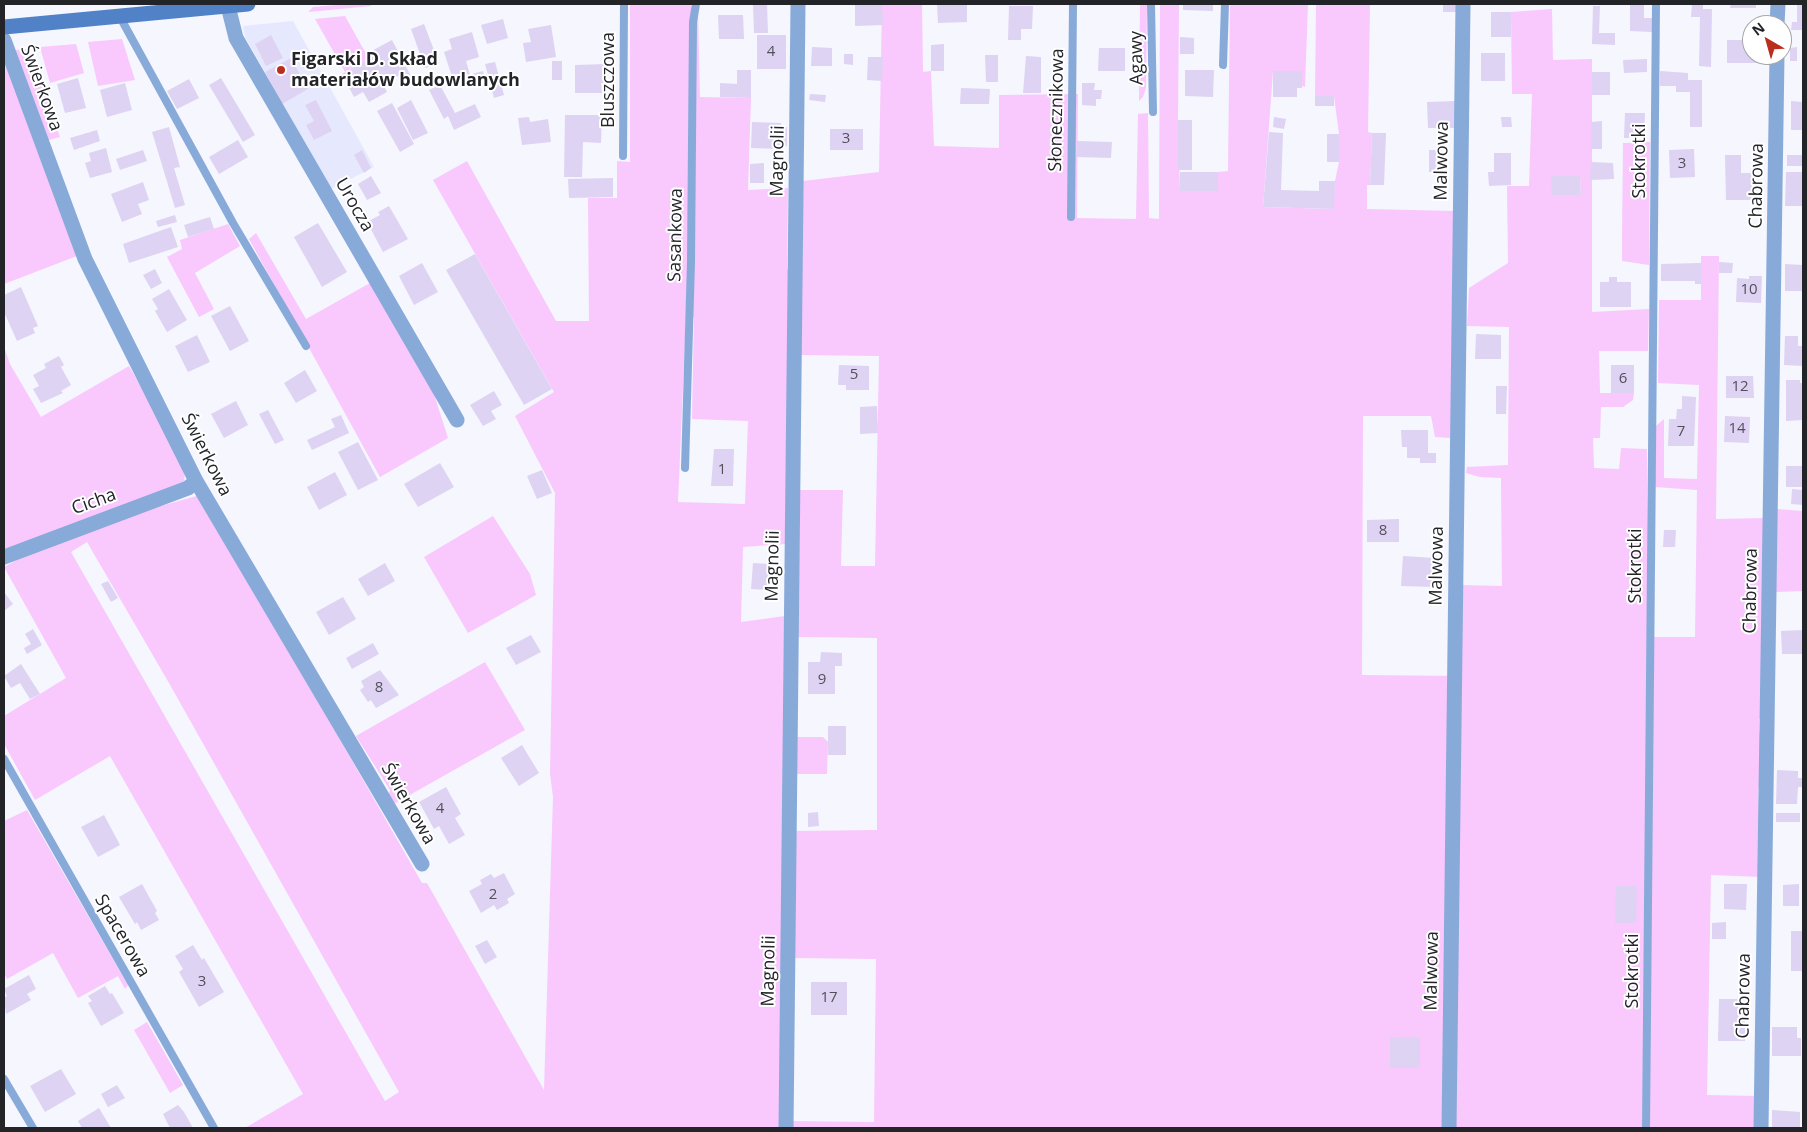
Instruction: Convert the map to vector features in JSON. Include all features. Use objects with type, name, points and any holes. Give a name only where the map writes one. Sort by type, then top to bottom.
[{"type":"main road","points":[[4,27],[248,4]]},
{"type":"street","name":"Magnolii","points":[[786,1128],[798,4]]},
{"type":"street","name":"Malwowa","points":[[1449,1128],[1463,4]]},
{"type":"street","name":"Urocza","points":[[228,6],[236,38],[457,420]]},
{"type":"street","name":"Świerkowa","points":[[4,40],[85,260],[196,482],[422,864]]},
{"type":"street","name":"Chabrowa","points":[[1761,1128],[1777,65]]},
{"type":"street","name":"Cicha","points":[[4,557],[188,488],[196,482]]},
{"type":"lane","name":"Bluszczowa","points":[[623,156],[624,4]]},
{"type":"lane","name":"Sasankowa","points":[[685,468],[693,22],[696,4]]},
{"type":"lane","name":"Słonecznikowa","points":[[1071,217],[1073,4]]},
{"type":"lane","name":"Agawy","points":[[1151,4],[1153,112]]},
{"type":"lane","points":[[1223,65],[1225,4]]},
{"type":"lane","name":"Stokrotki","points":[[1646,1128],[1656,4]]},
{"type":"lane","points":[[120,16],[233,223],[306,346]]},
{"type":"lane","name":"Spacerowa","points":[[4,759],[214,1128]]},
{"type":"lane","points":[[4,1079],[32,1128]]},
{"type":"shaded area","points":[[371,4],[371,6],[308,12],[313,7]]},
{"type":"shaded area","points":[[630,4],[691,4],[692,12],[698,11],[700,97],[751,98],[748,190],[788,188],[787,269],[790,270],[786,544],[743,547],[741,622],[785,616],[782,1128],[245,1128],[303,1094],[110,756],[35,800],[4,744],[4,716],[66,678],[4,567],[32,552],[143,511],[200,495],[422,883],[427,883],[544,1090],[553,797],[550,774],[555,493],[515,416],[554,392],[433,180],[467,161],[556,321],[589,321],[588,198],[617,198],[617,161],[630,162]],"holes":[[[694,317],[692,419],[748,421],[745,504],[678,502],[686,318]],[[87,542],[169,683],[399,1092],[385,1101],[71,552]]]},
{"type":"shaded area","points":[[882,4],[922,4],[923,72],[931,71],[934,146],[999,148],[999,95],[1078,94],[1077,218],[1136,219],[1138,114],[1148,113],[1149,218],[1159,219],[1160,4],[1179,4],[1178,120],[1180,191],[1218,191],[1218,172],[1228,171],[1230,4],[1308,4],[1305,87],[1302,86],[1302,71],[1273,71],[1263,207],[1333,209],[1335,181],[1339,162],[1339,134],[1334,96],[1315,96],[1316,4],[1370,4],[1368,132],[1372,133],[1370,185],[1367,185],[1367,209],[1455,211],[1451,438],[1435,437],[1431,416],[1363,416],[1362,675],[1460,676],[1462,585],[1502,586],[1501,478],[1480,477],[1466,473],[1467,467],[1508,465],[1509,327],[1467,326],[1469,288],[1508,263],[1507,186],[1529,186],[1532,94],[1512,94],[1511,12],[1552,9],[1553,60],[1592,59],[1592,312],[1649,309],[1648,351],[1599,351],[1600,393],[1634,393],[1633,400],[1623,407],[1601,407],[1600,438],[1593,438],[1594,468],[1619,469],[1621,448],[1647,449],[1648,637],[1695,637],[1697,490],[1655,487],[1656,426],[1664,419],[1664,478],[1697,479],[1699,385],[1658,383],[1659,300],[1701,300],[1701,256],[1719,256],[1716,519],[1766,518],[1764,715],[1759,719],[1759,732],[1763,738],[1762,788],[1758,789],[1762,877],[1711,875],[1707,1095],[1756,1096],[1756,1128],[790,1128],[790,1121],[874,1122],[876,959],[793,958],[795,831],[877,830],[877,638],[798,637],[800,490],[843,490],[841,566],[875,566],[879,356],[800,355],[803,181],[879,172]],"holes":[[[1552,176],[1580,176],[1581,195],[1552,195]]]},
{"type":"shaded area","points":[[1140,4],[1147,4],[1146,88],[1143,97],[1139,101]]},
{"type":"shaded area","points":[[345,16],[369,59],[345,72],[315,19]]},
{"type":"shaded area","points":[[293,21],[374,167],[331,189],[245,37],[243,26]]},
{"type":"shaded area","points":[[122,39],[135,80],[98,86],[88,42]]},
{"type":"shaded area","points":[[76,44],[84,73],[50,83],[40,47]]},
{"type":"shaded area","points":[[28,49],[60,137],[45,141],[15,50]]},
{"type":"shaded area","points":[[4,60],[77,256],[4,284]]},
{"type":"shaded area","points":[[1650,142],[1649,265],[1622,261],[1622,238],[1623,143]]},
{"type":"shaded area","points":[[228,224],[240,246],[195,273],[214,309],[199,317],[167,257],[182,249],[180,240]]},
{"type":"shaded area","points":[[256,233],[306,319],[370,283],[433,391],[448,438],[380,477],[249,239]]},
{"type":"shaded area","points":[[4,347],[10,364],[41,417],[129,366],[185,466],[184,485],[4,549]]},
{"type":"shaded area","points":[[1777,509],[1803,511],[1803,591],[1776,592]]},
{"type":"shaded area","points":[[493,516],[530,574],[536,595],[468,633],[424,557]]},
{"type":"shaded area","points":[[485,662],[525,730],[392,805],[388,798],[390,790],[356,736]]},
{"type":"shaded area","points":[[796,737],[823,737],[828,742],[827,774],[796,774]]},
{"type":"shaded area","points":[[27,810],[128,985],[125,989],[118,976],[78,998],[53,953],[7,979],[4,973],[4,821]]},
{"type":"shaded area","points":[[147,1022],[183,1085],[170,1093],[134,1030]]},
{"type":"building","points":[[753,4],[767,4],[768,33],[754,33]]},
{"type":"building","points":[[855,4],[882,4],[883,25],[855,26]]},
{"type":"building","points":[[937,4],[967,4],[967,22],[938,23]]},
{"type":"building","points":[[1183,4],[1213,4],[1213,11],[1183,10]]},
{"type":"building","points":[[1443,4],[1458,4],[1458,12],[1443,12]]},
{"type":"building","points":[[1630,4],[1644,4],[1644,18],[1653,18],[1652,32],[1630,31]]},
{"type":"building","points":[[1692,4],[1703,4],[1703,9],[1712,9],[1711,67],[1699,66],[1700,17],[1691,17]]},
{"type":"building","points":[[1731,4],[1756,4],[1756,8],[1730,8]]},
{"type":"building","points":[[1797,4],[1803,4],[1803,30],[1792,30],[1792,22],[1797,22]]},
{"type":"building","points":[[1009,6],[1033,6],[1032,29],[1021,29],[1021,40],[1008,40]]},
{"type":"building","points":[[1593,6],[1600,6],[1599,33],[1615,33],[1615,45],[1592,44]]},
{"type":"building","points":[[1491,12],[1511,12],[1511,37],[1491,37]]},
{"type":"building","points":[[718,15],[743,15],[744,39],[719,39]]},
{"type":"building","points":[[503,19],[508,38],[487,44],[481,25]]},
{"type":"building","points":[[424,24],[439,63],[425,68],[411,29]]},
{"type":"building","points":[[551,25],[556,57],[526,62],[523,43],[531,42],[528,29]]},
{"type":"building","points":[[472,32],[479,57],[466,61],[471,78],[454,83],[444,52],[452,49],[449,39]]},
{"type":"building","points":[[271,35],[283,58],[266,66],[255,44]]},
{"type":"building","points":[[757,35],[786,35],[786,69],[757,69]]},
{"type":"building","points":[[1180,37],[1194,38],[1194,54],[1180,54]]},
{"type":"building","points":[[392,40],[411,76],[402,81],[398,76],[383,84],[387,92],[369,102],[363,92],[354,97],[342,74],[369,59],[366,54]]},
{"type":"building","points":[[1727,40],[1742,40],[1742,63],[1727,63]]},
{"type":"building","points":[[944,44],[944,71],[931,71],[931,45]]},
{"type":"building","points":[[812,47],[832,48],[832,66],[811,66]]},
{"type":"building","points":[[1797,47],[1797,61],[1792,61],[1792,48]]},
{"type":"building","points":[[1099,48],[1125,48],[1125,71],[1098,71]]},
{"type":"building","points":[[1481,53],[1505,53],[1505,81],[1481,81]]},
{"type":"building","points":[[844,54],[853,54],[853,65],[844,64]]},
{"type":"building","points":[[985,55],[998,55],[998,82],[986,82]]},
{"type":"building","points":[[1026,56],[1041,57],[1041,93],[1023,93]]},
{"type":"building","points":[[868,57],[883,57],[882,81],[867,80]]},
{"type":"building","points":[[291,58],[308,89],[282,104],[265,72]]},
{"type":"building","points":[[1647,59],[1647,72],[1624,73],[1623,60]]},
{"type":"building","points":[[552,61],[562,61],[562,80],[552,80]]},
{"type":"building","points":[[495,62],[504,95],[494,98],[485,64]]},
{"type":"building","points":[[607,64],[607,83],[601,83],[602,93],[575,93],[575,65]]},
{"type":"building","points":[[737,70],[751,70],[751,98],[720,97],[720,83],[737,84]]},
{"type":"building","points":[[1185,70],[1214,70],[1213,97],[1185,96]]},
{"type":"building","points":[[483,71],[487,84],[476,87],[472,74]]},
{"type":"building","points":[[1273,71],[1302,71],[1302,88],[1297,88],[1297,97],[1273,97]]},
{"type":"building","points":[[1660,71],[1688,73],[1688,80],[1702,80],[1702,127],[1690,127],[1690,92],[1676,92],[1676,86],[1660,86]]},
{"type":"building","points":[[1592,72],[1610,72],[1610,95],[1592,95]]},
{"type":"building","points":[[78,78],[86,108],[65,113],[57,84]]},
{"type":"building","points":[[221,78],[255,135],[243,142],[209,85]]},
{"type":"building","points":[[189,79],[199,98],[177,109],[167,91]]},
{"type":"building","points":[[125,83],[132,110],[107,117],[100,90]]},
{"type":"building","points":[[1082,83],[1095,83],[1094,90],[1102,90],[1101,99],[1096,99],[1096,106],[1082,105]]},
{"type":"building","points":[[440,85],[455,113],[475,104],[481,117],[454,130],[448,116],[444,119],[429,90]]},
{"type":"building","points":[[961,88],[990,89],[989,104],[960,104]]},
{"type":"building","points":[[810,94],[826,95],[825,102],[809,100]]},
{"type":"building","points":[[1315,96],[1334,96],[1334,106],[1315,106]]},
{"type":"building","points":[[316,100],[332,131],[314,140],[306,125],[314,121],[305,105]]},
{"type":"building","points":[[411,100],[428,133],[413,140],[397,108]]},
{"type":"building","points":[[1456,101],[1456,128],[1428,128],[1427,102]]},
{"type":"building","points":[[1791,101],[1803,102],[1803,130],[1791,130]]},
{"type":"building","points":[[392,103],[414,144],[400,152],[377,111]]},
{"type":"building","points":[[1625,113],[1645,113],[1644,138],[1624,138]]},
{"type":"building","points":[[565,115],[602,115],[601,143],[583,142],[582,177],[564,177]]},
{"type":"building","points":[[529,117],[530,122],[548,119],[551,142],[522,145],[518,118]]},
{"type":"building","points":[[1274,117],[1286,119],[1284,129],[1273,127]]},
{"type":"building","points":[[1501,117],[1511,117],[1512,127],[1502,127]]},
{"type":"building","points":[[1178,120],[1192,120],[1192,170],[1178,170]]},
{"type":"building","points":[[1602,121],[1602,149],[1591,149],[1591,122]]},
{"type":"building","points":[[752,122],[781,123],[781,127],[787,127],[787,146],[780,146],[780,149],[751,148]]},
{"type":"building","points":[[169,127],[180,167],[174,168],[185,205],[175,208],[152,132]]},
{"type":"building","points":[[830,129],[863,129],[863,150],[830,150]]},
{"type":"building","points":[[97,130],[100,141],[74,150],[70,138]]},
{"type":"building","points":[[1269,132],[1283,133],[1281,190],[1319,191],[1319,181],[1335,181],[1334,209],[1263,207]]},
{"type":"building","points":[[1372,133],[1386,133],[1384,185],[1370,185]]},
{"type":"building","points":[[1327,134],[1339,134],[1339,162],[1327,162]]},
{"type":"building","points":[[238,140],[248,157],[219,174],[209,157]]},
{"type":"building","points":[[1077,141],[1112,142],[1111,158],[1076,157]]},
{"type":"building","points":[[106,148],[112,172],[90,178],[85,163],[91,161],[89,153]]},
{"type":"building","points":[[1694,149],[1695,177],[1670,178],[1669,150]]},
{"type":"building","points":[[143,150],[147,161],[120,170],[116,159]]},
{"type":"building","points":[[362,150],[371,168],[364,173],[354,155]]},
{"type":"building","points":[[1429,150],[1436,150],[1437,172],[1429,172]]},
{"type":"building","points":[[1494,153],[1511,153],[1511,185],[1489,186],[1488,172],[1494,172]]},
{"type":"building","points":[[1725,155],[1741,155],[1741,173],[1755,173],[1755,200],[1726,200]]},
{"type":"building","points":[[1787,155],[1803,155],[1803,166],[1787,166]]},
{"type":"building","points":[[1591,162],[1613,163],[1614,179],[1590,180]]},
{"type":"building","points":[[764,163],[764,183],[750,183],[750,164]]},
{"type":"building","points":[[1180,172],[1218,172],[1218,191],[1180,191]]},
{"type":"building","points":[[1786,172],[1803,172],[1803,206],[1785,206]]},
{"type":"building","points":[[371,176],[381,193],[367,200],[358,184]]},
{"type":"building","points":[[1551,176],[1580,176],[1581,195],[1552,195]]},
{"type":"building","points":[[613,178],[613,197],[569,198],[568,179]]},
{"type":"building","points":[[143,182],[149,200],[138,204],[142,214],[122,222],[111,194]]},
{"type":"building","points":[[389,206],[408,239],[383,252],[367,222],[380,215],[378,212]]},
{"type":"building","points":[[175,215],[177,222],[158,227],[156,221]]},
{"type":"building","points":[[210,217],[214,229],[188,237],[184,225]]},
{"type":"building","points":[[318,223],[347,272],[322,287],[294,237]]},
{"type":"building","points":[[171,227],[178,247],[129,263],[123,244]]},
{"type":"building","points":[[475,254],[552,389],[524,405],[446,270]]},
{"type":"building","points":[[1719,262],[1733,263],[1732,273],[1719,273]]},
{"type":"building","points":[[422,263],[438,292],[414,305],[399,276]]},
{"type":"building","points":[[1701,263],[1701,284],[1695,284],[1695,281],[1661,281],[1661,264]]},
{"type":"building","points":[[1785,264],[1803,265],[1803,291],[1785,291]]},
{"type":"building","points":[[155,269],[162,283],[151,289],[143,275]]},
{"type":"building","points":[[1749,276],[1762,276],[1761,303],[1736,302],[1737,278],[1749,279]]},
{"type":"building","points":[[1609,277],[1617,277],[1617,282],[1631,282],[1631,307],[1600,307],[1600,282],[1609,282]]},
{"type":"building","points":[[21,287],[38,326],[33,328],[35,333],[17,341],[4,312],[4,295]]},
{"type":"building","points":[[169,289],[187,320],[167,332],[155,311],[158,309],[152,299]]},
{"type":"building","points":[[230,306],[249,341],[230,351],[211,316]]},
{"type":"building","points":[[1476,334],[1501,335],[1501,359],[1475,359]]},
{"type":"building","points":[[197,335],[210,362],[188,372],[175,346]]},
{"type":"building","points":[[1785,336],[1798,336],[1798,346],[1803,346],[1803,366],[1784,365]]},
{"type":"building","points":[[59,356],[64,365],[61,367],[71,385],[61,391],[63,393],[41,403],[33,389],[39,386],[33,375],[46,368],[44,364]]},
{"type":"building","points":[[839,365],[869,366],[869,390],[846,390],[846,385],[838,385]]},
{"type":"building","points":[[1611,365],[1634,365],[1634,393],[1611,393]]},
{"type":"building","points":[[305,370],[317,391],[296,403],[284,383]]},
{"type":"building","points":[[1726,376],[1753,376],[1754,398],[1726,398]]},
{"type":"building","points":[[1786,380],[1800,380],[1800,383],[1803,383],[1803,420],[1786,421]]},
{"type":"building","points":[[1496,386],[1507,386],[1506,414],[1496,414]]},
{"type":"building","points":[[494,391],[502,405],[491,411],[496,419],[483,426],[470,405]]},
{"type":"building","points":[[1682,396],[1696,397],[1694,446],[1668,446],[1669,419],[1676,419],[1677,409],[1682,409]]},
{"type":"building","points":[[236,401],[248,425],[224,438],[211,414]]},
{"type":"building","points":[[877,406],[878,433],[860,434],[860,407]]},
{"type":"building","points":[[268,410],[284,440],[275,444],[259,414]]},
{"type":"building","points":[[341,415],[349,433],[312,450],[307,440],[335,427],[331,419]]},
{"type":"building","points":[[1725,416],[1750,417],[1749,443],[1724,442]]},
{"type":"building","points":[[1401,430],[1428,430],[1428,453],[1436,453],[1436,463],[1420,463],[1420,458],[1407,458],[1407,447],[1402,447]]},
{"type":"building","points":[[358,442],[378,480],[358,490],[338,452]]},
{"type":"building","points":[[714,449],[734,449],[733,486],[711,486]]},
{"type":"building","points":[[440,463],[454,487],[418,507],[404,484]]},
{"type":"building","points":[[1786,466],[1803,466],[1803,487],[1786,487]]},
{"type":"building","points":[[542,470],[552,493],[537,499],[527,476]]},
{"type":"building","points":[[335,472],[347,495],[319,510],[307,487]]},
{"type":"building","points":[[1792,489],[1803,490],[1803,505],[1791,504]]},
{"type":"building","points":[[1399,519],[1399,542],[1367,542],[1367,520]]},
{"type":"building","points":[[1664,530],[1676,530],[1675,547],[1663,547]]},
{"type":"building","points":[[1403,556],[1434,558],[1433,587],[1401,586]]},
{"type":"building","points":[[385,563],[395,581],[368,596],[358,579]]},
{"type":"building","points":[[753,563],[769,564],[768,590],[751,589]]},
{"type":"building","points":[[108,581],[118,598],[111,602],[101,584]]},
{"type":"building","points":[[4,592],[13,604],[4,611]]},
{"type":"building","points":[[343,597],[356,619],[329,635],[316,612]]},
{"type":"building","points":[[33,629],[42,645],[27,654],[24,648],[31,644],[25,634]]},
{"type":"building","points":[[1803,630],[1803,654],[1782,654],[1781,631]]},
{"type":"building","points":[[531,635],[541,652],[516,665],[506,648]]},
{"type":"building","points":[[373,643],[379,654],[352,669],[346,658]]},
{"type":"building","points":[[821,652],[842,653],[842,666],[835,666],[835,694],[808,694],[808,662],[820,662]]},
{"type":"building","points":[[21,664],[40,694],[30,699],[20,683],[11,688],[4,676]]},
{"type":"building","points":[[380,670],[399,695],[376,708],[371,700],[368,702],[360,690],[364,687],[361,681]]},
{"type":"building","points":[[828,726],[846,726],[846,755],[828,755]]},
{"type":"building","points":[[522,745],[539,773],[519,786],[501,758]]},
{"type":"building","points":[[1777,770],[1798,771],[1798,778],[1803,778],[1803,787],[1798,787],[1797,804],[1776,804]]},
{"type":"building","points":[[446,787],[461,814],[455,818],[465,835],[449,844],[439,826],[434,829],[419,802]]},
{"type":"building","points":[[818,812],[819,826],[808,827],[808,813]]},
{"type":"building","points":[[1776,813],[1800,813],[1800,822],[1776,822]]},
{"type":"building","points":[[104,815],[120,845],[98,857],[81,827]]},
{"type":"building","points":[[504,873],[515,894],[507,899],[509,903],[497,910],[494,905],[481,913],[469,891],[482,884],[480,880],[491,874],[494,878]]},
{"type":"building","points":[[142,884],[157,911],[155,913],[159,920],[141,930],[137,922],[135,924],[119,897]]},
{"type":"building","points":[[1724,884],[1747,884],[1746,910],[1724,909]]},
{"type":"building","points":[[1799,884],[1799,906],[1783,906],[1783,885]]},
{"type":"building","points":[[1616,886],[1637,886],[1636,923],[1615,923]]},
{"type":"building","points":[[1726,922],[1726,939],[1712,939],[1712,923]]},
{"type":"building","points":[[1791,931],[1803,931],[1803,971],[1791,971]]},
{"type":"building","points":[[487,940],[497,957],[485,964],[475,946]]},
{"type":"building","points":[[193,945],[202,960],[204,958],[224,992],[199,1007],[179,972],[183,969],[175,956]]},
{"type":"building","points":[[29,975],[36,989],[27,994],[31,1000],[6,1014],[4,998],[7,996],[4,989]]},
{"type":"building","points":[[811,982],[847,982],[847,1015],[811,1015]]},
{"type":"building","points":[[105,986],[110,994],[112,993],[124,1013],[101,1026],[88,1003],[92,1001],[88,996]]},
{"type":"building","points":[[1719,999],[1741,999],[1741,1011],[1745,1011],[1745,1041],[1718,1041]]},
{"type":"building","points":[[1772,1027],[1797,1027],[1797,1038],[1801,1038],[1801,1056],[1772,1056]]},
{"type":"building","points":[[1390,1037],[1420,1038],[1420,1068],[1390,1068]]},
{"type":"building","points":[[61,1069],[76,1094],[45,1112],[30,1086]]},
{"type":"building","points":[[117,1085],[125,1098],[108,1107],[101,1094]]},
{"type":"building","points":[[178,1105],[193,1128],[170,1128],[163,1114]]},
{"type":"building","points":[[99,1108],[111,1128],[82,1128],[78,1121]]},
{"type":"building","points":[[1772,1110],[1800,1112],[1800,1128],[1772,1128]]},
{"type":"place","name":"Figarski D. Skład materiałów budowlanych","points":[[281,70]]}]
